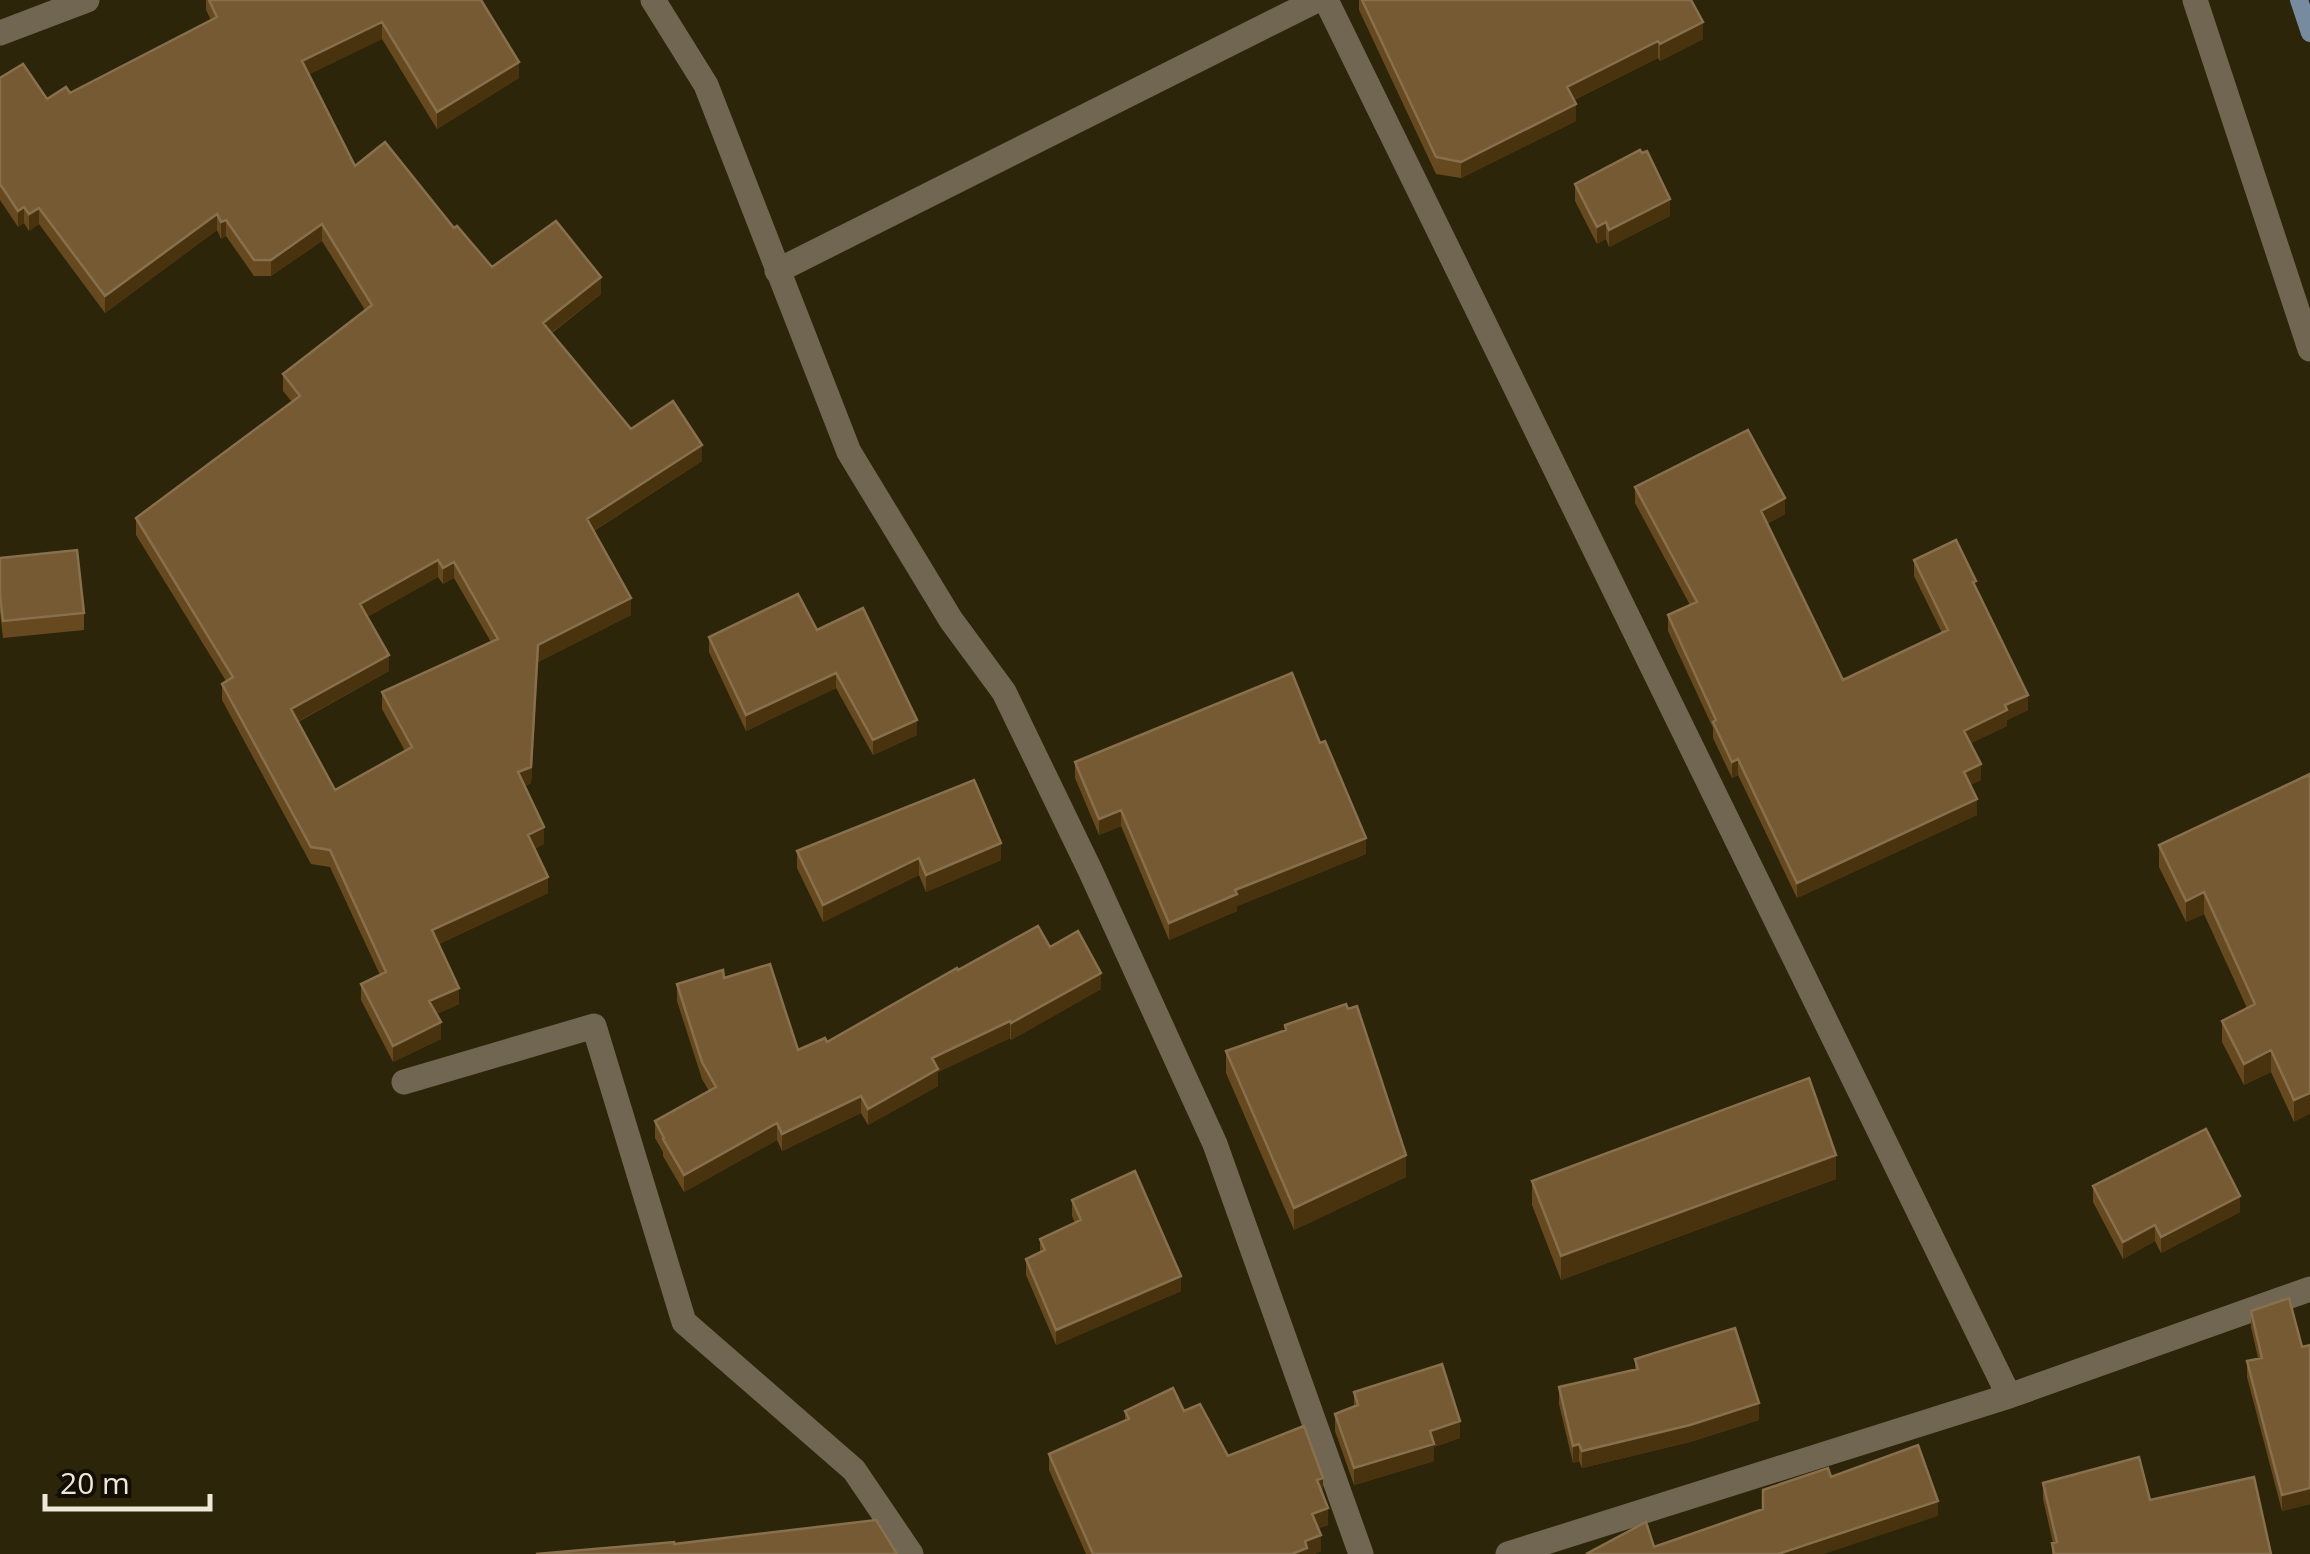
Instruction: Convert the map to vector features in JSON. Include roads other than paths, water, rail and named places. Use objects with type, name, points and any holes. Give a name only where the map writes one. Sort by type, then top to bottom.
[{"type":"street","points":[[0,33],[87,0]]},
{"type":"street","points":[[653,0],[706,85],[849,452],[951,620],[1004,692],[1215,1144],[1361,1554]]},
{"type":"street","points":[[777,271],[1317,0]]},
{"type":"street","points":[[1326,0],[2009,1396]]},
{"type":"street","points":[[2195,0],[2310,349]]},
{"type":"street","points":[[404,1082],[594,1026],[684,1322],[854,1470],[911,1554]]},
{"type":"street","points":[[1508,1554],[2009,1396],[2310,1289]]},
{"type":"waterway","points":[[2299,0],[2310,33]]}]
